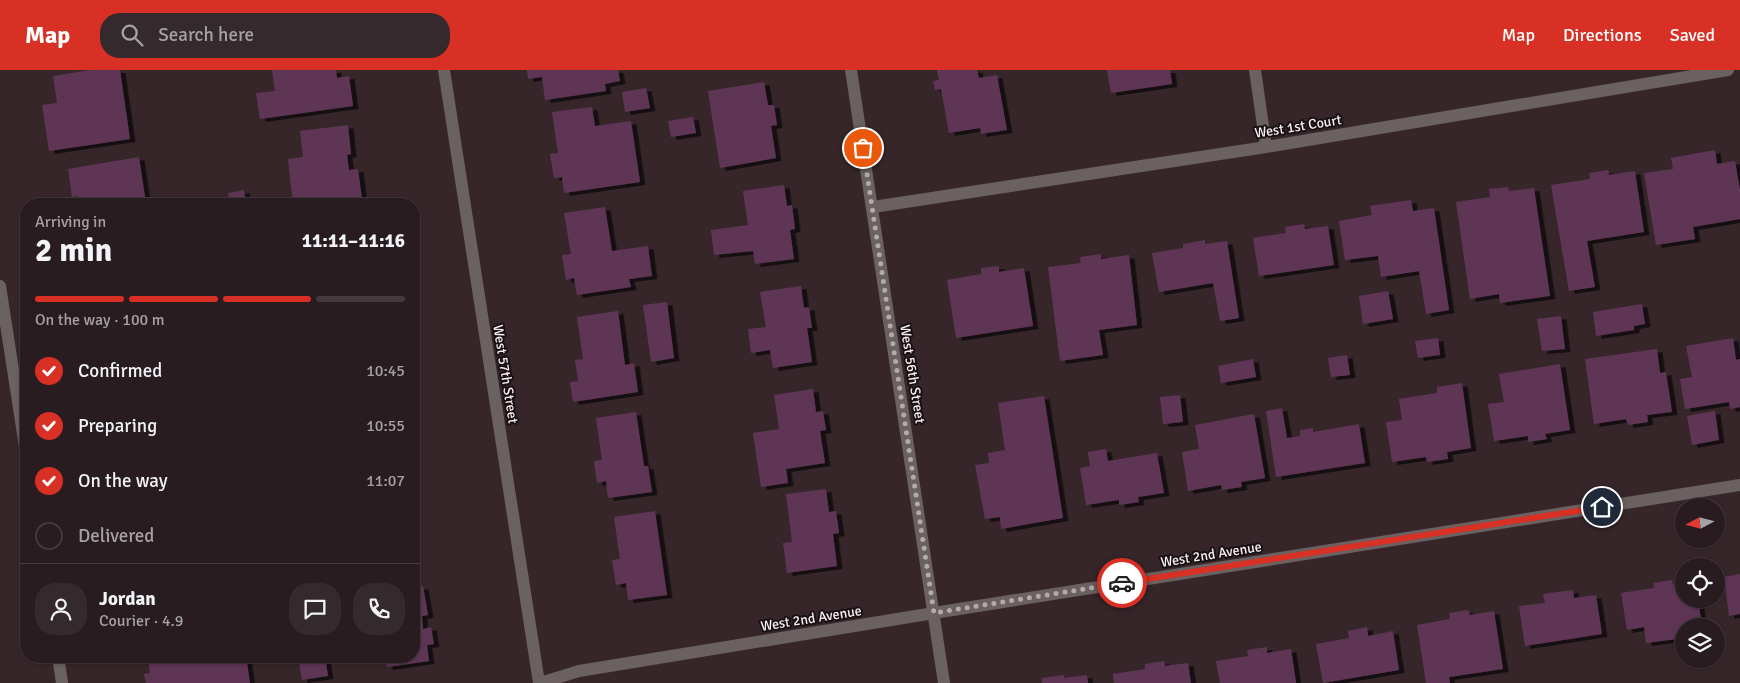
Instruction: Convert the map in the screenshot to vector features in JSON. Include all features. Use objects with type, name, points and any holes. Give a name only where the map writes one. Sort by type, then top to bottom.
[{"type":"street","name":"West 57th Street","points":[[444,70],[540,683]]},
{"type":"street","name":"West 56th Street","points":[[851,70],[944,683]]},
{"type":"street","points":[[1255,70],[1266,147]]},
{"type":"street","name":"West 1st Court","points":[[873,207],[1266,147],[1728,70]]},
{"type":"street","points":[[0,286],[20,414]]},
{"type":"street","name":"West 2nd Avenue","points":[[540,683],[579,671],[1740,485]]},
{"type":"street","points":[[59,663],[62,683]]},
{"type":"building","points":[[90,70],[120,70],[130,139],[49,151],[42,105],[57,103],[53,76]]},
{"type":"building","points":[[272,70],[336,70],[337,78],[349,76],[353,106],[260,119],[256,93],[275,91]]},
{"type":"building","points":[[527,70],[618,70],[620,81],[605,84],[606,91],[545,100],[542,77],[528,79]]},
{"type":"building","points":[[937,70],[977,70],[979,78],[997,75],[1007,130],[981,134],[980,128],[949,133],[941,89],[935,90],[933,81],[939,80]]},
{"type":"building","points":[[1107,70],[1170,70],[1172,84],[1111,93]]},
{"type":"building","points":[[764,82],[768,105],[774,105],[777,125],[771,126],[776,158],[720,168],[708,91]]},
{"type":"building","points":[[646,88],[650,108],[625,112],[622,92]]},
{"type":"building","points":[[592,107],[595,126],[631,121],[640,182],[564,193],[562,177],[554,178],[550,154],[558,153],[552,112]]},
{"type":"building","points":[[693,117],[696,133],[671,137],[668,121]]},
{"type":"building","points":[[348,125],[351,154],[347,155],[349,170],[358,169],[362,198],[292,198],[288,159],[303,157],[300,131]]},
{"type":"building","points":[[1715,150],[1717,164],[1735,161],[1740,190],[1740,219],[1693,227],[1695,239],[1656,245],[1644,173],[1673,169],[1671,158]]},
{"type":"building","points":[[139,157],[145,198],[72,197],[68,169]]},
{"type":"building","points":[[1608,170],[1609,175],[1635,171],[1644,232],[1587,241],[1595,287],[1569,291],[1551,185],[1590,179],[1589,173]]},
{"type":"building","points":[[784,185],[787,206],[792,205],[795,229],[790,230],[794,259],[755,264],[753,251],[714,255],[711,230],[748,225],[743,191]]},
{"type":"building","points":[[1508,187],[1509,191],[1534,188],[1550,296],[1500,303],[1499,294],[1470,299],[1456,202],[1490,197],[1489,189]]},
{"type":"building","points":[[244,190],[245,198],[228,198],[228,193]]},
{"type":"building","points":[[1411,200],[1413,211],[1434,208],[1449,310],[1426,314],[1419,271],[1381,277],[1378,256],[1345,260],[1339,221],[1372,215],[1370,206]]},
{"type":"building","points":[[605,207],[612,251],[648,246],[652,276],[629,279],[631,287],[577,295],[574,278],[566,280],[562,255],[571,254],[564,213]]},
{"type":"building","points":[[1304,224],[1305,229],[1328,226],[1334,265],[1259,276],[1253,238],[1286,233],[1285,227]]},
{"type":"building","points":[[1205,240],[1205,244],[1227,241],[1239,318],[1220,321],[1213,283],[1159,292],[1152,253],[1183,248],[1183,244]]},
{"type":"building","points":[[1101,254],[1101,259],[1129,255],[1137,325],[1099,330],[1103,355],[1060,361],[1048,267],[1081,263],[1080,257]]},
{"type":"building","points":[[999,266],[999,272],[1024,268],[1033,326],[956,338],[947,280],[981,274],[981,268]]},
{"type":"building","points":[[801,286],[804,308],[809,307],[812,328],[807,328],[812,362],[773,368],[770,350],[751,353],[748,329],[766,327],[760,292]]},
{"type":"building","points":[[1388,291],[1393,319],[1363,324],[1359,296]]},
{"type":"building","points":[[667,302],[674,358],[651,362],[643,305]]},
{"type":"building","points":[[1642,304],[1645,324],[1634,326],[1634,330],[1596,336],[1593,312]]},
{"type":"building","points":[[618,311],[625,365],[634,363],[638,392],[573,402],[570,382],[578,381],[575,360],[583,359],[577,317]]},
{"type":"building","points":[[1561,316],[1565,349],[1542,351],[1537,319]]},
{"type":"building","points":[[1438,338],[1440,355],[1418,358],[1415,341]]},
{"type":"building","points":[[1733,338],[1736,360],[1740,359],[1740,407],[1730,409],[1729,402],[1685,409],[1680,379],[1692,377],[1686,346]]},
{"type":"building","points":[[1657,349],[1660,373],[1666,372],[1672,412],[1647,415],[1648,422],[1628,425],[1626,419],[1594,424],[1585,359]]},
{"type":"building","points":[[1347,355],[1350,375],[1331,377],[1328,358]]},
{"type":"building","points":[[1253,359],[1256,377],[1221,383],[1218,366]]},
{"type":"building","points":[[1560,364],[1570,430],[1545,434],[1547,439],[1528,442],[1528,436],[1494,441],[1488,404],[1504,402],[1499,374]]},
{"type":"building","points":[[1462,383],[1471,448],[1447,452],[1448,459],[1427,462],[1426,457],[1392,462],[1386,422],[1402,420],[1399,399],[1437,393],[1437,387]]},
{"type":"building","points":[[813,389],[816,412],[823,411],[826,430],[820,431],[825,463],[786,469],[788,483],[761,487],[753,433],[779,429],[774,395]]},
{"type":"building","points":[[1180,395],[1183,422],[1163,424],[1160,397]]},
{"type":"building","points":[[1044,396],[1063,518],[1001,529],[1000,517],[985,519],[975,465],[989,463],[988,453],[1005,450],[998,403]]},
{"type":"building","points":[[1282,408],[1287,438],[1300,436],[1300,430],[1313,428],[1313,432],[1359,424],[1365,463],[1276,477],[1266,411]]},
{"type":"building","points":[[1715,411],[1719,440],[1692,445],[1687,416]]},
{"type":"building","points":[[636,412],[644,466],[648,466],[652,492],[608,498],[606,481],[597,483],[594,461],[602,460],[596,418]]},
{"type":"building","points":[[1254,414],[1265,478],[1241,482],[1242,487],[1222,490],[1221,485],[1188,491],[1182,452],[1199,449],[1195,425]]},
{"type":"building","points":[[1106,449],[1108,461],[1157,453],[1164,493],[1138,497],[1139,502],[1119,505],[1119,500],[1086,505],[1080,468],[1090,466],[1088,452]]},
{"type":"building","points":[[826,489],[829,512],[836,511],[839,533],[833,534],[837,566],[787,573],[783,543],[792,542],[786,494]]},
{"type":"building","points":[[655,511],[667,595],[628,600],[626,583],[616,585],[612,560],[620,559],[614,517]]},
{"type":"building","points":[[1740,574],[1740,614],[1729,616],[1725,577]]},
{"type":"building","points":[[1672,580],[1673,584],[1675,584],[1675,608],[1699,608],[1701,618],[1675,618],[1675,639],[1646,643],[1644,627],[1627,630],[1621,593],[1654,588],[1653,583]]},
{"type":"building","points":[[423,586],[428,615],[422,616],[423,629],[431,627],[434,644],[427,645],[429,661],[420,662],[420,587]]},
{"type":"building","points":[[1573,590],[1574,598],[1596,595],[1602,634],[1525,646],[1519,606],[1545,603],[1543,594]]},
{"type":"building","points":[[1468,610],[1470,615],[1494,611],[1503,669],[1449,677],[1450,683],[1426,683],[1417,625],[1450,619],[1449,613]]},
{"type":"building","points":[[1367,627],[1368,636],[1393,631],[1399,670],[1323,683],[1316,644],[1349,638],[1348,631]]},
{"type":"building","points":[[1267,647],[1267,653],[1291,649],[1296,683],[1220,683],[1216,661],[1248,656],[1247,650]]},
{"type":"building","points":[[1164,661],[1165,666],[1188,663],[1191,683],[1114,683],[1113,674],[1145,669],[1145,664]]},
{"type":"building","points":[[149,663],[247,663],[250,683],[146,683],[144,674],[150,673]]},
{"type":"building","points":[[299,663],[326,663],[328,676],[302,680]]},
{"type":"building","points":[[386,663],[415,663],[387,667]]},
{"type":"building","points":[[1064,675],[1064,678],[1087,675],[1088,683],[1042,683],[1042,678]]},
{"type":"way so far","points":[[863,148],[934,613],[1122,583]]},
{"type":"route","points":[[1122,583],[1602,507]]}]
